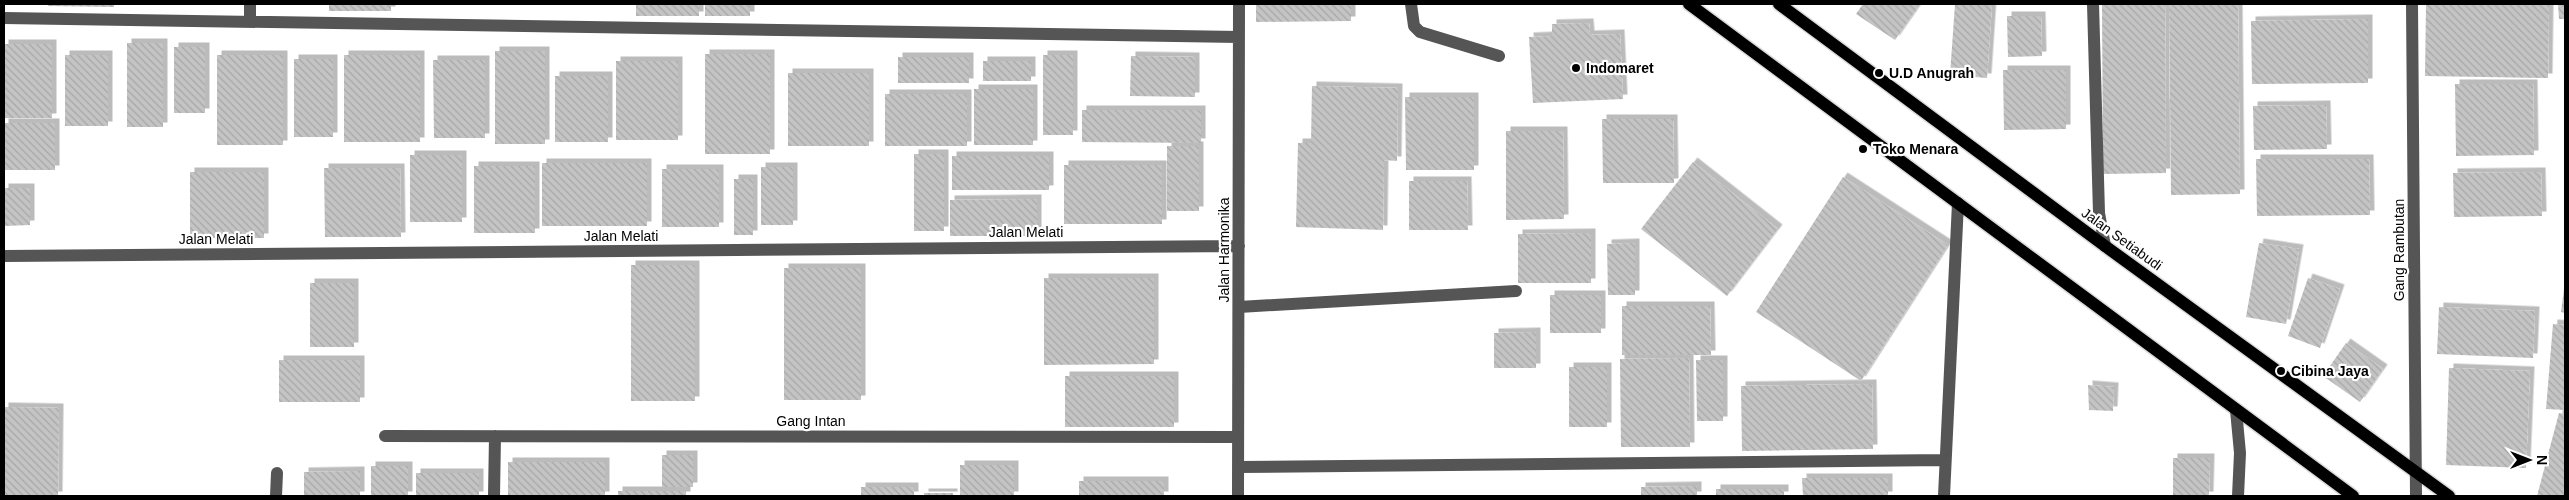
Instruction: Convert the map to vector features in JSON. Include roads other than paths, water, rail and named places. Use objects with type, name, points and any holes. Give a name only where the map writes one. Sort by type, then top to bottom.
[{"type":"main road","points":[[1689,4],[2353,496]]},
{"type":"main road","name":"Jalan Setiabudi","points":[[1779,4],[2105,246],[2449,496]]},
{"type":"street","points":[[250,4],[250,21]]},
{"type":"street","name":"Jalan Harmonika","points":[[1238,4],[1238,496]]},
{"type":"street","points":[[1411,4],[1414,26],[1420,32],[1499,56]]},
{"type":"street","points":[[2093,4],[2098,213],[2105,246]]},
{"type":"street","name":"Gang Rambutan","points":[[2412,4],[2416,496]]},
{"type":"street","points":[[4,18],[1238,37]]},
{"type":"street","points":[[1944,496],[1958,203]]},
{"type":"street","name":"Jalan Melati","points":[[4,256],[1238,246]]},
{"type":"street","points":[[1238,307],[1516,291]]},
{"type":"street","points":[[2236,410],[2240,453],[2238,496]]},
{"type":"street","name":"Gang Intan","points":[[385,436],[1238,437]]},
{"type":"street","points":[[494,436],[494,496]]},
{"type":"street","points":[[1238,467],[1945,460]]},
{"type":"street","points":[[276,496],[277,473]]},
{"type":"place","name":"Indomaret","points":[[1576,68]]},
{"type":"place","name":"U.D Anugrah","points":[[1879,73]]},
{"type":"place","name":"Toko Menara","points":[[1863,149]]},
{"type":"place","name":"Cibina Jaya","points":[[2281,371]]}]
